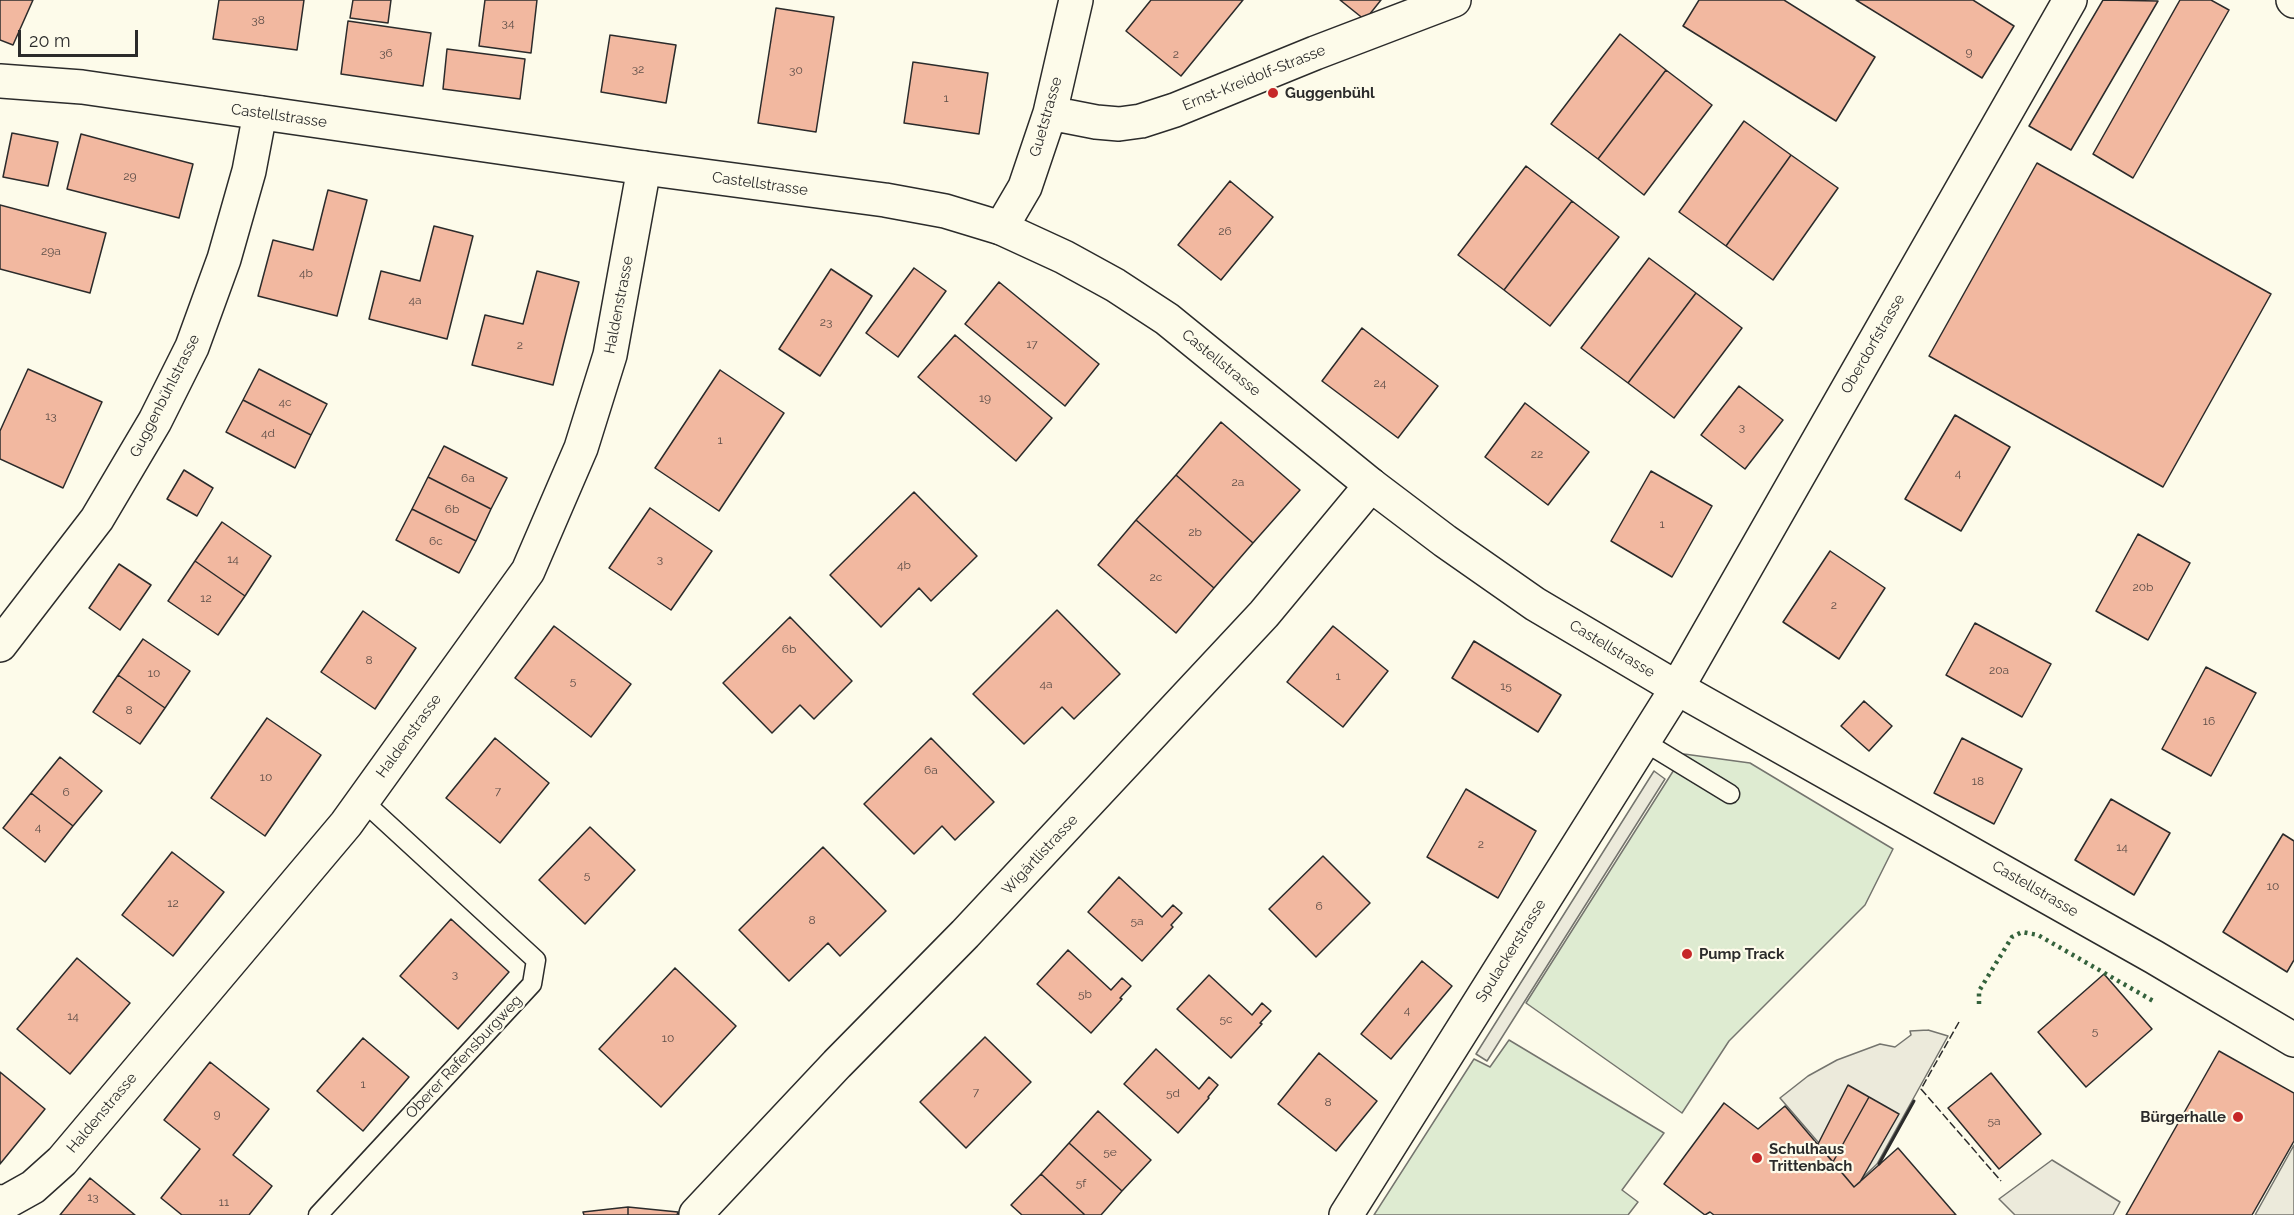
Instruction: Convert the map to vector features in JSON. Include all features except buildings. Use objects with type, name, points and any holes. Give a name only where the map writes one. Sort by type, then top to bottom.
[{"type":"street","name":"Guetstrasse","points":[[1001,228],[1025,188],[1050,113],[1076,0]]},
{"type":"street","name":"Ernst-Kreidolf-Strasse","points":[[1050,113],[1096,122],[1119,124],[1141,122],[1454,0]]},
{"type":"street","name":"Oberdorfstrasse","points":[[1677,688],[2070,0]]},
{"type":"street","name":"Castellstrasse","points":[[0,81],[82,87],[644,168],[885,200],[945,211],[1001,228],[1064,257],[1115,285],[1167,319],[1371,485],[1445,541],[1536,604],[1677,688],[2154,957],[2294,1040]]},
{"type":"street","name":"Guggenbühlstrasse","points":[[0,645],[97,519],[156,421],[192,347],[224,259],[249,171],[260,113]]},
{"type":"street","name":"Haldenstrasse","points":[[0,1202],[8,1201],[33,1187],[62,1161],[346,824],[528,571],[581,448],[610,356],[644,168]]},
{"type":"street","name":"Wigärtlistrasse","points":[[696,1214],[837,1064],[981,918],[1249,631],[1371,485]]},
{"type":"street","name":"Spulackerstrasse","points":[[1346,1215],[1677,688]]},
{"type":"lane","points":[[1643,741],[1730,794]]},
{"type":"lane","name":"Oberer Rafensburgweg","points":[[318,1215],[532,984],[536,960],[363,801]]},
{"type":"green space","name":"Pump Track","points":[[1684,754],[1750,763],[1893,849],[1865,905],[1729,1041],[1682,1113],[1526,1003]]},
{"type":"green space","points":[[1509,1040],[1664,1133],[1622,1190],[1638,1202],[1628,1215],[1374,1215],[1474,1059],[1490,1067]]},
{"type":"shaded area","points":[[1654,771],[1665,779],[1487,1061],[1476,1054]]},
{"type":"shaded area","points":[[1928,1030],[1948,1036],[1877,1164],[1855,1185],[1780,1098],[1808,1076],[1837,1060],[1880,1044],[1895,1047],[1911,1035],[1910,1031]]},
{"type":"shaded area","points":[[2294,1145],[2294,1215],[2255,1215]]},
{"type":"shaded area","points":[[2052,1160],[2120,1202],[2113,1215],[2015,1215],[1999,1199]]},
{"type":"hedge","points":[[1979,1004],[1979,991],[2012,937],[2022,932],[2038,935],[2155,1002]]},
{"type":"fence","points":[[1959,1022],[1921,1089],[2001,1181]]},
{"type":"wall","points":[[1879,1164],[1914,1101]]},
{"type":"place","name":"Guggenbühl","points":[[1273,93]]},
{"type":"place","name":"Pump Track","points":[[1687,954]]},
{"type":"place","name":"Bürgerhalle","points":[[2238,1117]]},
{"type":"place","name":"Schulhaus Trittenbach","points":[[1757,1158]]}]
